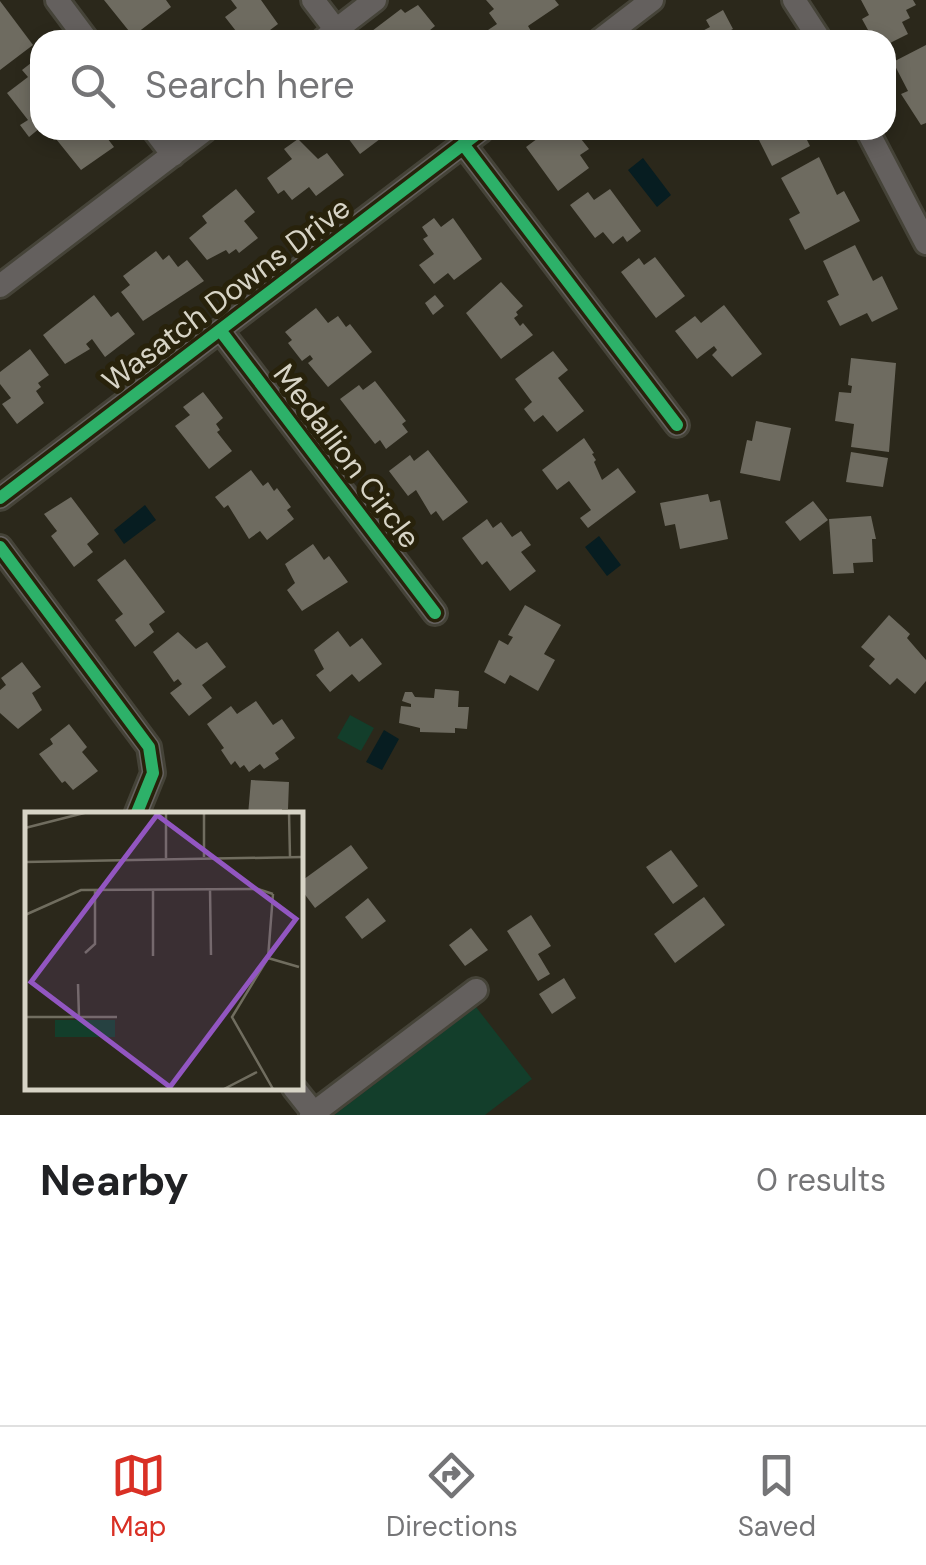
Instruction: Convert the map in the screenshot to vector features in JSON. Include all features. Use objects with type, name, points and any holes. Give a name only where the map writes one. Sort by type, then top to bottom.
[{"type":"street","points":[[58,0],[80,30]]},
{"type":"street","points":[[313,0],[327,30]]},
{"type":"street","points":[[336,30],[375,0]]},
{"type":"street","points":[[613,30],[652,0]]},
{"type":"street","points":[[794,0],[814,30]]},
{"type":"street","points":[[162,140],[173,154]]},
{"type":"street","points":[[0,286],[192,140]]},
{"type":"street","name":"Wasatch Downs Drive","points":[[0,498],[468,140]]},
{"type":"street","points":[[474,140],[678,425]]},
{"type":"street","points":[[872,140],[926,243]]},
{"type":"street","name":"Medallion Circle","points":[[220,330],[434,613]]},
{"type":"street","points":[[0,548],[150,747],[153,773],[137,812]]},
{"type":"street","points":[[295,1090],[312,1114],[476,990]]},
{"type":"green space","points":[[350,715],[374,728],[361,751],[337,738]]},
{"type":"green space","points":[[476,1007],[532,1079],[485,1115],[334,1115]]},
{"type":"water","points":[[643,158],[671,195],[657,207],[628,170]]},
{"type":"water","points":[[145,505],[156,520],[124,544],[114,530]]},
{"type":"water","points":[[599,536],[621,565],[607,576],[585,547]]},
{"type":"water","points":[[384,730],[399,739],[382,770],[366,762]]},
{"type":"building","points":[[104,0],[166,0],[171,7],[141,30],[128,30]]},
{"type":"building","points":[[231,0],[261,0],[278,24],[270,30],[235,30],[225,17],[237,8]]},
{"type":"building","points":[[486,0],[555,0],[559,5],[528,26],[530,30],[488,30],[497,24],[489,13],[494,9]]},
{"type":"building","points":[[861,0],[913,0],[916,5],[906,10],[910,18],[902,22],[908,34],[896,40],[896,30],[868,30],[862,19],[869,15]]},
{"type":"building","points":[[0,1],[30,41],[30,47],[0,70]]},
{"type":"building","points":[[418,5],[435,26],[430,30],[373,30],[401,9],[405,13]]},
{"type":"building","points":[[723,10],[733,29],[704,30],[710,27],[706,20]]},
{"type":"building","points":[[926,45],[926,123],[921,125],[901,94],[908,91],[896,60]]},
{"type":"building","points":[[30,64],[29,137],[20,125],[28,120],[7,93],[28,77],[22,70]]},
{"type":"building","points":[[57,140],[109,140],[114,147],[81,170]]},
{"type":"building","points":[[299,140],[318,159],[327,153],[344,175],[316,196],[309,187],[292,200],[284,190],[278,194],[267,178],[292,159],[284,149]]},
{"type":"building","points":[[350,140],[379,140],[360,154]]},
{"type":"building","points":[[535,140],[582,140],[589,149],[580,155],[589,168],[558,191],[526,147]]},
{"type":"building","points":[[759,140],[807,140],[810,146],[772,166]]},
{"type":"building","points":[[819,157],[837,195],[844,191],[860,221],[805,250],[789,219],[800,213],[781,178]]},
{"type":"building","points":[[236,189],[255,212],[244,221],[258,238],[239,253],[236,249],[229,254],[226,250],[207,260],[189,238],[207,223],[202,216]]},
{"type":"building","points":[[610,189],[641,231],[627,242],[623,236],[613,244],[603,232],[595,238],[570,205],[588,192],[594,200]]},
{"type":"building","points":[[434,218],[441,227],[453,218],[482,259],[454,280],[448,273],[434,284],[419,265],[434,254],[423,239],[428,236],[422,227]]},
{"type":"building","points":[[855,245],[873,281],[882,276],[898,309],[872,322],[867,313],[840,326],[827,301],[839,295],[823,261]]},
{"type":"building","points":[[156,251],[163,260],[169,255],[178,267],[187,260],[204,281],[143,321],[121,292],[130,285],[123,276]]},
{"type":"building","points":[[655,257],[685,296],[656,318],[621,272],[639,258],[644,265]]},
{"type":"building","points":[[501,282],[523,306],[514,318],[533,335],[501,359],[466,313]]},
{"type":"building","points":[[94,295],[111,317],[118,312],[135,334],[105,357],[92,339],[86,344],[90,349],[65,364],[43,335]]},
{"type":"building","points":[[435,295],[444,306],[433,315],[425,303]]},
{"type":"building","points":[[724,305],[762,354],[732,377],[712,355],[717,350],[714,346],[697,359],[675,331],[695,316],[701,323]]},
{"type":"building","points":[[316,308],[328,323],[338,316],[346,327],[350,324],[372,352],[328,387],[308,363],[313,359],[310,355],[302,361],[285,332]]},
{"type":"building","points":[[30,349],[49,375],[38,383],[41,387],[36,391],[44,403],[17,424],[2,404],[11,398],[0,384],[0,372]]},
{"type":"building","points":[[553,351],[568,370],[558,378],[584,411],[557,432],[543,415],[534,422],[524,409],[532,402],[515,379]]},
{"type":"building","points":[[851,358],[896,363],[889,452],[851,447],[854,424],[835,421],[839,392],[851,393]]},
{"type":"building","points":[[375,381],[406,421],[402,424],[408,432],[386,449],[380,440],[375,444],[340,399],[359,385],[363,390]]},
{"type":"building","points":[[203,392],[223,418],[216,424],[220,430],[217,432],[232,451],[209,469],[175,426],[190,415],[183,407]]},
{"type":"building","points":[[756,421],[791,428],[780,481],[740,473],[747,440],[752,441]]},
{"type":"building","points":[[584,438],[594,453],[602,480],[618,468],[636,492],[588,528],[580,518],[591,510],[569,481],[557,490],[542,470]]},
{"type":"building","points":[[428,450],[468,502],[443,521],[436,511],[431,515],[416,490],[408,496],[389,471],[410,455],[414,461]]},
{"type":"building","points":[[851,452],[888,458],[883,487],[846,482]]},
{"type":"building","points":[[251,470],[263,486],[268,482],[274,491],[277,488],[291,507],[287,510],[294,519],[267,540],[260,531],[249,539],[228,505],[224,508],[215,497]]},
{"type":"building","points":[[708,494],[710,502],[720,500],[728,539],[680,549],[675,524],[665,526],[660,503]]},
{"type":"building","points":[[71,497],[99,534],[87,544],[93,552],[74,567],[51,536],[57,531],[44,514]]},
{"type":"building","points":[[813,501],[828,520],[800,541],[785,522]]},
{"type":"building","points":[[871,516],[876,539],[872,539],[873,562],[853,563],[854,573],[833,574],[829,519]]},
{"type":"building","points":[[487,519],[493,528],[501,522],[512,537],[521,531],[531,545],[521,552],[536,571],[510,591],[487,561],[482,565],[462,538]]},
{"type":"building","points":[[313,544],[324,560],[329,556],[348,582],[302,611],[287,590],[295,583],[285,564]]},
{"type":"building","points":[[125,559],[165,612],[149,624],[154,632],[135,647],[115,620],[123,614],[97,580]]},
{"type":"building","points":[[525,605],[561,625],[544,654],[555,660],[538,691],[510,675],[505,684],[484,672],[499,640],[508,645],[513,637],[508,635]]},
{"type":"building","points":[[889,615],[910,634],[907,638],[926,660],[926,681],[915,694],[897,678],[890,685],[869,666],[875,659],[861,647]]},
{"type":"building","points":[[338,631],[350,647],[362,638],[382,664],[359,682],[352,674],[330,692],[316,675],[324,669],[314,650]]},
{"type":"building","points":[[178,632],[196,649],[207,642],[226,667],[202,685],[212,698],[189,716],[170,693],[182,684],[178,679],[174,682],[153,652]]},
{"type":"building","points":[[22,662],[41,687],[32,693],[42,710],[18,729],[0,713],[0,690],[6,685],[1,678]]},
{"type":"building","points":[[435,689],[459,691],[458,707],[469,707],[467,729],[455,728],[455,733],[420,732],[420,728],[399,723],[401,706],[411,707],[402,701],[405,692],[434,698]]},
{"type":"building","points":[[256,701],[273,725],[282,719],[295,738],[275,753],[279,759],[264,769],[260,764],[249,772],[235,761],[231,765],[207,724],[231,706],[237,714]]},
{"type":"building","points":[[69,724],[87,747],[82,752],[98,771],[73,790],[65,781],[62,783],[39,754]]},
{"type":"building","points":[[251,780],[289,782],[288,809],[248,812]]},
{"type":"building","points":[[351,845],[368,868],[315,908],[302,891],[302,881]]},
{"type":"building","points":[[671,850],[698,886],[673,904],[646,867]]},
{"type":"building","points":[[704,897],[725,925],[675,963],[654,934]]},
{"type":"building","points":[[368,898],[386,921],[362,939],[345,917]]},
{"type":"building","points":[[531,915],[551,946],[538,954],[550,974],[538,981],[507,931]]},
{"type":"building","points":[[471,928],[488,950],[465,966],[449,945]]},
{"type":"building","points":[[564,978],[576,998],[552,1014],[539,994]]},
{"type":"cycle path","points":[[0,498],[469,140]]},
{"type":"cycle path","points":[[463,144],[677,425]]},
{"type":"cycle path","points":[[220,330],[435,613]]},
{"type":"cycle path","points":[[0,547],[149,747],[153,773],[137,812]]}]
